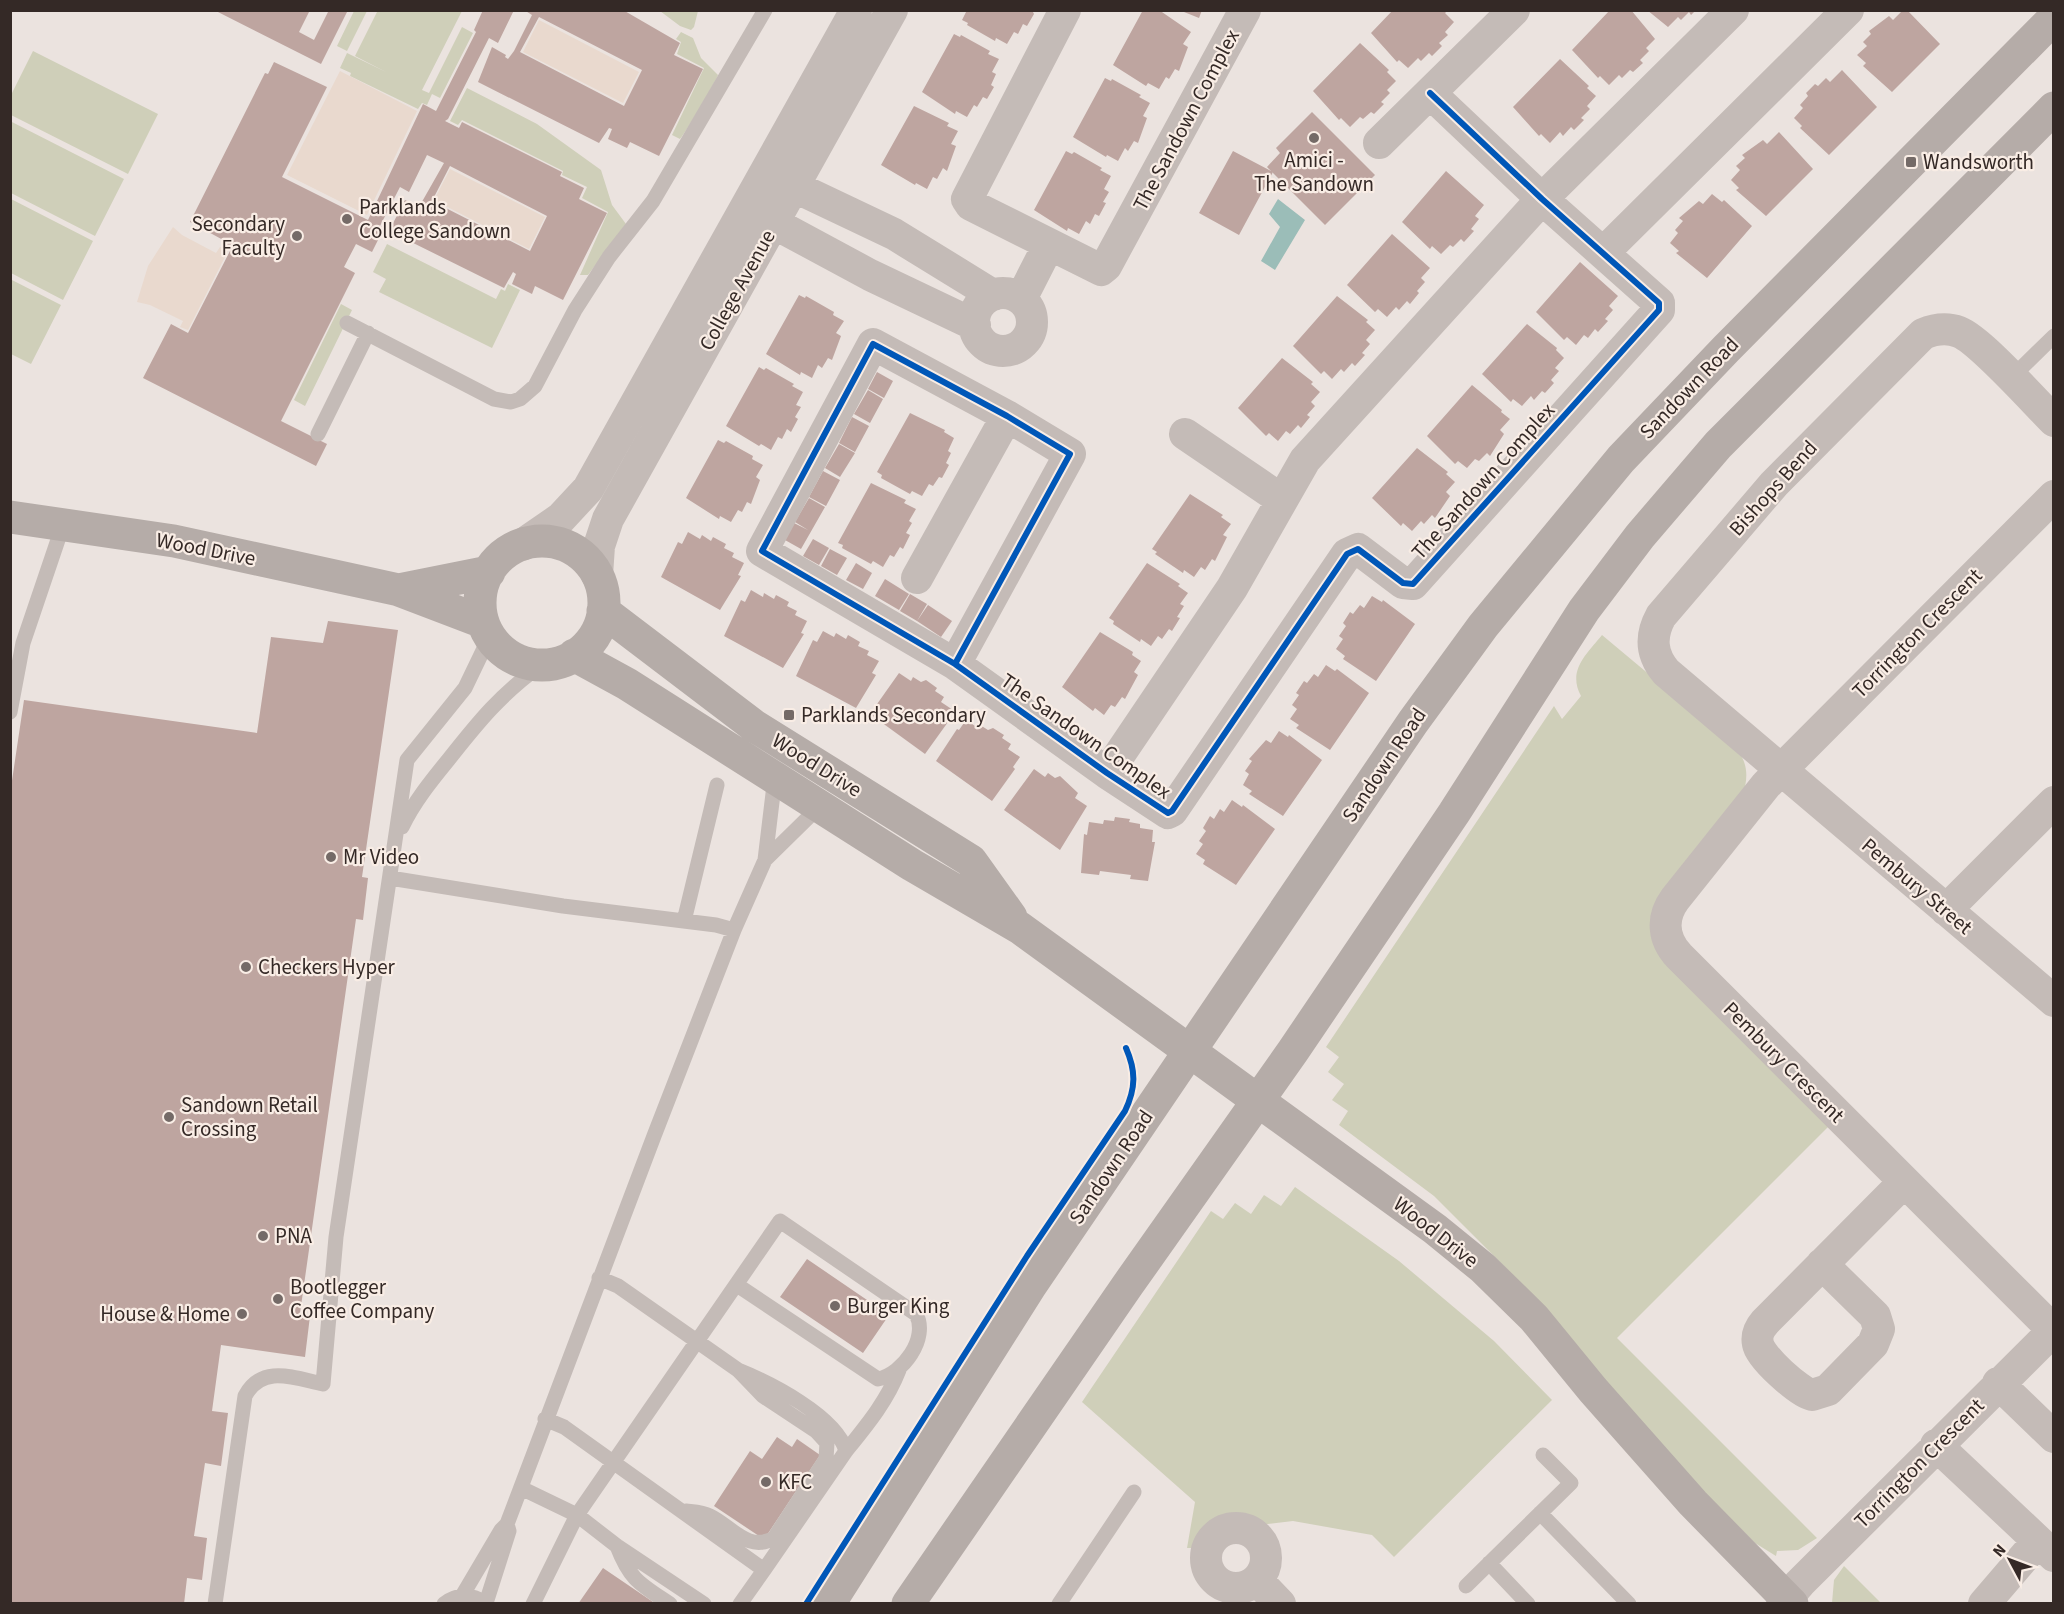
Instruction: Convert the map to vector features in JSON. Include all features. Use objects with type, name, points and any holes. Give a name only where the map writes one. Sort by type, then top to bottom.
[{"type":"main road","name":"Sandown Road","points":[[830,1604],[1031,1286],[1413,722],[1477,634],[1550,542],[1621,459],[1726,349],[2054,18]]},
{"type":"main road","points":[[908,1604],[1127,1286],[1258,1101],[1454,813],[1584,610],[1640,536],[1718,445],[2054,108]]},
{"type":"main road","name":"Wood Drive","points":[[10,517],[174,541],[399,590],[487,629]]},
{"type":"main road","points":[[549,542],[566,546],[584,558],[597,575],[603,592],[603,611],[594,636],[574,655],[563,661],[541,664],[515,659],[499,648],[487,629],[481,594],[489,572],[503,555],[522,545],[549,542]]},
{"type":"main road","name":"Wood Drive","points":[[399,590],[489,572]]},
{"type":"main road","name":"Wood Drive","points":[[603,611],[753,725],[971,861],[1020,928]]},
{"type":"main road","name":"Wood Drive","points":[[574,655],[1020,928],[1435,1229],[1483,1268],[1534,1318],[1593,1390],[1693,1503],[1787,1602]]},
{"type":"street","name":"College Avenue","points":[[522,545],[561,518],[588,489],[856,10]]},
{"type":"street","name":"College Avenue","points":[[597,575],[599,546],[608,519],[892,10]]},
{"type":"street","name":"The Sandown Complex","points":[[1065,10],[968,199],[971,205],[1095,270],[1101,270],[1106,266],[1245,10]]},
{"type":"street","points":[[1380,143],[1514,10]]},
{"type":"street","name":"The Sandown Complex","points":[[1107,773],[1232,588],[1305,460],[1542,199],[1733,10]]},
{"type":"street","points":[[1603,253],[1848,10]]},
{"type":"street","name":"The Sandown Complex","points":[[955,664],[1069,458],[1069,452],[873,344],[762,548],[765,554],[955,664],[1163,812],[1172,811],[1347,554],[1358,549],[1403,583],[1413,584],[1659,310],[1659,303],[1542,199],[1430,93]]},
{"type":"street","points":[[746,208],[1008,350],[1024,342],[1029,334],[1031,315],[1007,297],[894,234],[765,173]]},
{"type":"street","points":[[961,391],[982,336],[978,308],[1007,297],[1048,246]]},
{"type":"street","name":"Bishops Bend","points":[[1781,770],[1659,664],[1653,644],[1653,634],[1661,616],[1774,484],[1923,334],[1940,328],[1961,332],[2054,421]]},
{"type":"street","points":[[917,578],[1006,416]]},
{"type":"street","points":[[1185,434],[1282,500]]},
{"type":"street","name":"Torrington Crescent","points":[[1781,770],[2054,496]]},
{"type":"street","name":"Pembury Street","points":[[1781,770],[2054,1001]]},
{"type":"street","name":"Pembury Crescent","points":[[1781,770],[1670,906],[1666,933],[1679,956],[2053,1330]]},
{"type":"street","points":[[1946,910],[2054,802]]},
{"type":"street","points":[[1822,1264],[1904,1182]]},
{"type":"street","name":"Torrington Crescent","points":[[1787,1602],[1936,1445],[2053,1330]]},
{"type":"street","points":[[1998,1383],[2054,1437]]},
{"type":"street","points":[[1936,1445],[2046,1548],[1984,1604]]},
{"type":"street","points":[[1257,1580],[1280,1604]]},
{"type":"lane","points":[[347,323],[502,402],[520,399],[530,393],[575,310],[609,257],[653,201],[765,10]]},
{"type":"lane","points":[[318,434],[368,333]]},
{"type":"lane","points":[[2011,378],[2054,336]]},
{"type":"lane","points":[[10,711],[23,643],[63,525]]},
{"type":"lane","points":[[215,1604],[241,1413],[246,1396],[256,1381],[268,1375],[323,1384],[336,1237],[407,760],[465,688],[487,629]]},
{"type":"lane","points":[[396,841],[411,807],[492,705],[511,686],[541,664]]},
{"type":"lane","points":[[462,1596],[501,1530],[507,1524],[545,1419],[734,930],[765,860],[776,777]]},
{"type":"lane","points":[[684,921],[717,785]]},
{"type":"lane","points":[[765,860],[821,805]]},
{"type":"lane","points":[[390,878],[563,906],[684,921],[734,930]]},
{"type":"lane","points":[[534,1603],[577,1515],[780,1221],[916,1314],[921,1328],[920,1336],[899,1370],[892,1388],[740,1604]]},
{"type":"lane","points":[[599,1278],[618,1286],[738,1370],[763,1396],[821,1434],[828,1448],[826,1459],[774,1538],[766,1543],[746,1540],[712,1516],[700,1512],[683,1511]]},
{"type":"lane","points":[[737,1285],[869,1374],[878,1378],[889,1377],[899,1370]]},
{"type":"lane","points":[[738,1370],[769,1383],[831,1425],[843,1441],[846,1451]]},
{"type":"lane","points":[[545,1419],[564,1427],[764,1570]]},
{"type":"lane","points":[[1466,1586],[1571,1483],[1544,1455]]},
{"type":"lane","points":[[521,1488],[577,1515],[617,1546],[704,1604]]},
{"type":"lane","points":[[1059,1604],[1134,1492]]},
{"type":"lane","points":[[1540,1513],[1629,1604]]},
{"type":"lane","points":[[444,1604],[462,1596],[471,1596],[486,1603],[509,1531],[507,1524]]},
{"type":"lane","points":[[617,1546],[626,1570],[645,1588],[670,1604]]},
{"type":"lane","points":[[1489,1563],[1528,1604]]},
{"type":"green space","points":[[378,10],[462,11],[422,90],[429,93],[462,27],[473,33],[440,98],[432,94],[427,105],[422,103],[418,109],[350,76],[351,73],[340,68],[347,53],[386,72],[355,56]]},
{"type":"green space","points":[[354,11],[367,11],[347,51],[337,46]]},
{"type":"green space","points":[[660,11],[698,11],[691,30],[680,26]]},
{"type":"green space","points":[[681,32],[693,38],[701,58],[718,75],[680,139],[672,135],[704,68],[677,54],[681,42],[676,39]]},
{"type":"green space","points":[[33,51],[158,114],[128,174],[11,115],[11,95]]},
{"type":"green space","points":[[467,88],[537,124],[601,170],[612,205],[626,224],[588,275],[580,275],[608,212],[582,198],[587,187],[562,175],[563,171],[462,120],[458,125],[450,121]]},
{"type":"green space","points":[[10,121],[124,179],[95,236],[11,193]]},
{"type":"green space","points":[[11,199],[93,241],[63,300],[11,273]]},
{"type":"green space","points":[[387,244],[496,299],[501,289],[505,291],[508,284],[520,290],[492,348],[379,292],[386,279],[373,272]]},
{"type":"green space","points":[[10,279],[61,305],[31,364],[11,354]]},
{"type":"green space","points":[[341,304],[352,310],[305,406],[294,400]]},
{"type":"green space","points":[[1602,635],[1730,742],[1743,759],[1746,779],[1743,794],[1657,904],[1829,1126],[1617,1338],[1817,1538],[1798,1550],[1777,1551],[1776,1556],[1755,1543],[1684,1472],[1518,1280],[1434,1196],[1339,1125],[1348,1111],[1332,1100],[1344,1084],[1328,1072],[1339,1057],[1326,1047],[1554,706],[1562,719],[1581,696],[1577,687],[1578,670],[1585,656]]},
{"type":"green space","points":[[1295,1187],[1399,1261],[1494,1341],[1552,1400],[1394,1557],[1372,1535],[1293,1521],[1259,1525],[1247,1520],[1222,1521],[1211,1527],[1197,1548],[1187,1548],[1195,1502],[1082,1402],[1211,1211],[1223,1219],[1235,1203],[1251,1214],[1264,1195],[1281,1206]]},
{"type":"green space","points":[[1844,1566],[1881,1603],[1832,1603],[1834,1580]]},
{"type":"shaded area","points":[[539,20],[639,72],[623,103],[523,52]]},
{"type":"shaded area","points":[[340,71],[417,111],[367,215],[287,175]]},
{"type":"shaded area","points":[[450,169],[545,217],[529,249],[434,200]]},
{"type":"shaded area","points":[[173,227],[182,235],[216,253],[220,247],[228,251],[188,330],[180,327],[183,321],[150,305],[137,302],[148,266]]},
{"type":"water","points":[[1278,199],[1305,220],[1275,270],[1261,261],[1280,227],[1269,214]]},
{"type":"building","points":[[214,10],[310,10],[299,32],[314,40],[329,10],[348,10],[321,64]]},
{"type":"building","name":"Secondary Faculty","points":[[483,10],[514,10],[498,43],[489,38],[445,121],[459,128],[462,122],[562,172],[560,176],[584,188],[579,199],[607,213],[563,300],[535,286],[532,294],[512,284],[516,274],[513,272],[504,288],[389,231],[405,200],[419,207],[444,163],[427,155],[409,192],[400,187],[380,226],[384,228],[372,252],[356,244],[344,267],[355,273],[281,421],[327,444],[316,466],[143,378],[171,324],[188,333],[231,249],[223,245],[225,241],[190,222],[265,73],[268,74],[274,62],[327,87],[282,177],[368,220],[423,104],[436,111],[476,32],[474,30]],"holes":[[[450,166],[547,216],[530,251],[432,201]]]},
{"type":"building","points":[[524,10],[623,10],[680,43],[674,55],[703,69],[659,156],[630,142],[627,148],[608,139],[612,129],[609,128],[599,143],[478,82],[492,47],[506,55],[508,59],[532,15]],"holes":[[[539,17],[642,70],[624,106],[520,52]]]},
{"type":"building","points":[[967,10],[1032,10],[1034,14],[1027,26],[1023,24],[1018,34],[1014,32],[1007,44],[996,38],[995,41],[967,25],[968,23],[962,20]]},
{"type":"building","points":[[1143,10],[1159,10],[1191,32],[1183,44],[1188,47],[1179,71],[1175,69],[1169,79],[1166,77],[1159,89],[1148,83],[1146,86],[1113,65]]},
{"type":"building","points":[[1179,10],[1202,10],[1199,18]]},
{"type":"building","points":[[1393,10],[1448,10],[1445,13],[1454,22],[1445,32],[1448,35],[1439,43],[1442,46],[1432,56],[1429,53],[1421,61],[1418,58],[1408,68],[1399,60],[1397,62],[1371,33]]},
{"type":"building","points":[[1610,10],[1631,10],[1655,39],[1646,48],[1649,51],[1640,60],[1643,63],[1633,72],[1630,70],[1622,78],[1619,75],[1609,85],[1600,76],[1598,78],[1572,50]]},
{"type":"building","points":[[1647,10],[1696,10],[1691,15],[1689,12],[1681,20],[1678,17],[1668,27]]},
{"type":"building","points":[[1903,10],[1907,10],[1940,44],[1892,92],[1863,66],[1866,63],[1857,55],[1867,46],[1863,42],[1871,34],[1869,31],[1889,16],[1893,20]]},
{"type":"building","points":[[954,34],[960,37],[961,35],[990,51],[988,54],[999,59],[992,72],[996,74],[991,85],[994,87],[987,99],[983,97],[977,107],[974,105],[967,117],[956,111],[955,114],[922,92]]},
{"type":"building","points":[[1360,43],[1389,70],[1387,72],[1396,81],[1387,90],[1390,93],[1381,102],[1384,104],[1374,114],[1371,112],[1363,119],[1360,117],[1350,127],[1341,118],[1339,120],[1313,91]]},
{"type":"building","points":[[1560,59],[1589,86],[1587,88],[1596,96],[1587,106],[1590,109],[1581,118],[1584,120],[1574,130],[1571,127],[1563,136],[1560,132],[1550,143],[1541,134],[1539,136],[1513,107]]},
{"type":"building","points":[[1842,70],[1877,107],[1829,155],[1800,128],[1802,126],[1794,118],[1803,108],[1800,105],[1808,96],[1806,93],[1815,84],[1818,86],[1826,78],[1830,82]]},
{"type":"building","points":[[1105,78],[1111,81],[1112,79],[1141,95],[1139,97],[1150,103],[1143,116],[1147,118],[1138,143],[1134,141],[1128,151],[1125,148],[1118,161],[1107,155],[1106,157],[1073,137]]},
{"type":"building","points":[[914,106],[949,123],[947,126],[958,131],[951,144],[956,146],[947,171],[943,168],[937,179],[933,177],[927,189],[916,183],[915,185],[881,165]]},
{"type":"building","points":[[1312,112],[1375,175],[1325,225],[1267,167],[1280,153],[1276,148]]},
{"type":"building","points":[[1779,132],[1813,169],[1766,216],[1736,190],[1739,188],[1731,180],[1740,170],[1736,166],[1745,158],[1742,155],[1763,140],[1767,144]]},
{"type":"building","points":[[1066,151],[1072,154],[1074,152],[1102,168],[1100,170],[1111,176],[1104,189],[1109,192],[1103,202],[1106,203],[1099,216],[1095,214],[1090,224],[1086,221],[1079,234],[1068,228],[1067,231],[1034,210]]},
{"type":"building","points":[[1233,151],[1273,172],[1239,235],[1199,213]]},
{"type":"building","points":[[1446,171],[1484,205],[1475,216],[1479,219],[1471,229],[1474,231],[1464,242],[1461,239],[1441,254],[1432,246],[1430,249],[1402,222]]},
{"type":"building","points":[[1712,194],[1722,202],[1724,200],[1752,226],[1707,278],[1676,253],[1679,251],[1670,243],[1678,233],[1675,230],[1683,221],[1679,218],[1699,201],[1703,204]]},
{"type":"building","points":[[1392,234],[1430,268],[1421,278],[1425,282],[1410,304],[1407,301],[1399,310],[1396,307],[1387,317],[1378,309],[1375,312],[1347,285]]},
{"type":"building","points":[[1580,262],[1618,296],[1609,306],[1613,310],[1605,319],[1608,321],[1598,332],[1595,329],[1588,338],[1584,335],[1576,345],[1567,337],[1564,340],[1536,312]]},
{"type":"building","points":[[799,295],[805,298],[806,296],[834,312],[833,315],[844,321],[836,333],[841,336],[832,360],[828,358],[822,368],[818,365],[812,378],[801,372],[800,375],[766,354]]},
{"type":"building","points":[[1337,296],[1368,320],[1366,322],[1375,330],[1366,340],[1370,344],[1362,353],[1365,355],[1355,366],[1352,363],[1344,372],[1341,369],[1332,379],[1324,371],[1321,374],[1293,346]]},
{"type":"building","points":[[1527,324],[1557,348],[1556,350],[1564,358],[1555,368],[1559,371],[1551,380],[1554,383],[1534,400],[1531,396],[1522,406],[1513,399],[1511,402],[1482,374]]},
{"type":"building","points":[[1282,358],[1313,382],[1311,384],[1320,392],[1311,402],[1315,406],[1307,415],[1310,417],[1301,428],[1298,425],[1290,434],[1286,431],[1278,441],[1269,433],[1266,436],[1238,408]]},
{"type":"building","points":[[759,367],[764,370],[766,368],[794,384],[792,386],[803,392],[796,405],[801,407],[795,417],[798,419],[791,432],[787,429],[782,439],[778,437],[771,450],[761,444],[759,446],[726,426]]},
{"type":"building","points":[[877,372],[893,381],[884,398],[868,389]]},
{"type":"building","points":[[1472,385],[1510,419],[1500,430],[1504,434],[1490,456],[1487,453],[1479,461],[1475,459],[1467,468],[1458,461],[1455,464],[1427,436]]},
{"type":"building","points":[[868,390],[883,399],[870,423],[854,414]]},
{"type":"building","points":[[910,413],[945,430],[944,432],[954,438],[948,451],[951,453],[946,463],[949,465],[942,478],[939,477],[933,486],[929,484],[922,496],[912,491],[910,494],[881,478],[882,475],[877,472]]},
{"type":"building","points":[[852,417],[869,426],[855,452],[839,443]]},
{"type":"building","points":[[718,440],[724,443],[726,441],[753,456],[752,459],[763,465],[756,477],[760,480],[751,504],[747,502],[742,512],[738,510],[731,522],[720,516],[719,519],[686,498]]},
{"type":"building","points":[[839,444],[855,453],[840,477],[825,468]]},
{"type":"building","points":[[1417,448],[1448,472],[1446,474],[1455,482],[1446,492],[1450,496],[1435,518],[1432,515],[1424,524],[1421,521],[1412,531],[1403,523],[1401,526],[1372,498]]},
{"type":"building","points":[[823,471],[840,480],[826,506],[809,497]]},
{"type":"building","points":[[871,483],[906,500],[904,503],[916,509],[909,521],[912,523],[906,533],[910,535],[903,549],[900,547],[894,557],[890,555],[883,567],[873,561],[871,564],[842,548],[843,545],[838,543]]},
{"type":"building","points":[[1190,494],[1223,515],[1221,517],[1231,524],[1223,535],[1227,537],[1215,561],[1212,559],[1205,570],[1201,567],[1194,577],[1184,570],[1183,573],[1155,554],[1157,552],[1152,549]]},
{"type":"building","points":[[809,498],[825,507],[801,549],[785,540],[794,523],[808,530],[795,522]]},
{"type":"building","points":[[688,532],[700,539],[702,535],[711,541],[713,537],[726,544],[724,548],[734,553],[732,557],[744,563],[738,575],[741,576],[720,610],[661,577],[678,542],[682,544]]},
{"type":"building","points":[[813,539],[829,548],[819,565],[803,556]]},
{"type":"building","points":[[830,549],[847,558],[837,575],[821,566]]},
{"type":"building","points":[[856,563],[872,573],[863,589],[846,580]]},
{"type":"building","points":[[1147,563],[1180,584],[1178,586],[1188,593],[1180,604],[1184,606],[1172,631],[1169,629],[1162,639],[1158,636],[1151,646],[1141,639],[1140,642],[1113,624],[1114,621],[1109,618]]},
{"type":"building","points":[[885,579],[909,594],[899,610],[875,596]]},
{"type":"building","points":[[751,590],[763,597],[764,593],[774,599],[776,595],[789,602],[787,606],[797,611],[795,615],[807,621],[801,633],[804,634],[783,668],[724,636],[741,600],[745,602]]},
{"type":"building","points":[[910,594],[927,604],[917,621],[900,611]]},
{"type":"building","points":[[1372,596],[1382,602],[1383,600],[1415,624],[1376,681],[1343,659],[1345,656],[1336,649],[1343,639],[1339,636],[1346,626],[1343,623],[1350,612],[1353,614],[1360,605],[1364,608]]},
{"type":"building","points":[[928,605],[952,621],[941,637],[917,621]]},
{"type":"building","name":"Sandown Retail Crossing","points":[[328,621],[398,630],[362,877],[368,878],[363,920],[356,919],[300,1313],[310,1316],[305,1357],[221,1345],[212,1411],[228,1413],[221,1466],[205,1463],[194,1536],[207,1538],[202,1580],[187,1578],[184,1604],[10,1604],[10,794],[24,700],[257,733],[271,637],[323,643]]},
{"type":"building","points":[[823,631],[834,637],[836,633],[846,639],[848,635],[860,642],[858,646],[869,651],[867,655],[879,661],[872,673],[876,675],[856,708],[796,676],[813,640],[817,642]]},
{"type":"building","points":[[1100,632],[1133,652],[1132,655],[1141,661],[1134,672],[1138,675],[1125,699],[1122,697],[1115,707],[1111,705],[1104,715],[1095,708],[1093,711],[1062,687]]},
{"type":"building","points":[[1326,665],[1335,671],[1337,669],[1369,693],[1330,750],[1296,728],[1299,725],[1290,719],[1297,709],[1292,705],[1299,695],[1296,693],[1304,681],[1307,683],[1314,674],[1318,677]]},
{"type":"building","points":[[899,673],[911,681],[913,677],[921,682],[926,680],[937,688],[935,691],[944,697],[941,702],[953,710],[946,720],[948,722],[925,754],[870,714]]},
{"type":"building","points":[[966,720],[978,728],[980,725],[988,730],[993,728],[1004,735],[1002,738],[1011,744],[1008,749],[1020,757],[1013,767],[1015,769],[992,801],[936,761],[957,729],[959,730]]},
{"type":"building","points":[[1279,731],[1288,737],[1289,735],[1322,760],[1283,816],[1249,794],[1252,791],[1243,785],[1249,774],[1245,771],[1252,761],[1249,759],[1266,740],[1271,743]]},
{"type":"building","points":[[1034,769],[1045,777],[1048,773],[1055,778],[1060,776],[1078,793],[1075,798],[1087,806],[1060,850],[1004,810]]},
{"type":"building","points":[[1232,800],[1242,807],[1243,805],[1275,829],[1236,885],[1203,864],[1205,860],[1196,854],[1203,844],[1199,841],[1206,831],[1203,828],[1210,816],[1214,819],[1220,809],[1224,812]]},
{"type":"building","points":[[1115,817],[1130,819],[1129,822],[1140,824],[1140,828],[1153,830],[1152,842],[1155,842],[1148,881],[1130,879],[1131,875],[1100,871],[1099,875],[1081,873],[1084,834],[1087,835],[1089,822],[1103,824],[1104,820],[1114,821]]},
{"type":"building","name":"Burger King","points":[[807,1259],[889,1315],[863,1353],[780,1297]]},
{"type":"building","name":"KFC","points":[[777,1437],[792,1447],[797,1439],[820,1455],[767,1535],[759,1536],[714,1506],[750,1451],[762,1459]]},
{"type":"building","points":[[603,1568],[656,1604],[578,1604]]},
{"type":"cycle path","points":[[955,664],[1070,454],[1007,416],[873,344],[762,551],[955,664],[1107,773],[1168,813],[1172,811],[1347,554],[1358,549],[1403,583],[1413,584],[1659,310],[1659,303],[1542,199],[1430,93]]},
{"type":"cycle path","points":[[806,1604],[1027,1256],[1125,1111],[1133,1087],[1132,1064],[1126,1048]]},
{"type":"place","name":"Amici - The Sandown","points":[[1314,138]]},
{"type":"place","name":"Wandsworth","points":[[1911,162]]},
{"type":"place","name":"Parklands College Sandown","points":[[347,219]]},
{"type":"place","name":"Secondary Faculty","points":[[297,236]]},
{"type":"place","name":"Parklands Secondary","points":[[789,715]]},
{"type":"place","name":"Mr Video","points":[[331,857]]},
{"type":"place","name":"Checkers Hyper","points":[[246,967]]},
{"type":"place","name":"Sandown Retail Crossing","points":[[169,1117]]},
{"type":"place","name":"PNA","points":[[263,1236]]},
{"type":"place","name":"Bootlegger Coffee Company","points":[[278,1299]]},
{"type":"place","name":"Burger King","points":[[835,1306]]},
{"type":"place","name":"House & Home","points":[[242,1314]]},
{"type":"place","name":"KFC","points":[[766,1482]]}]
